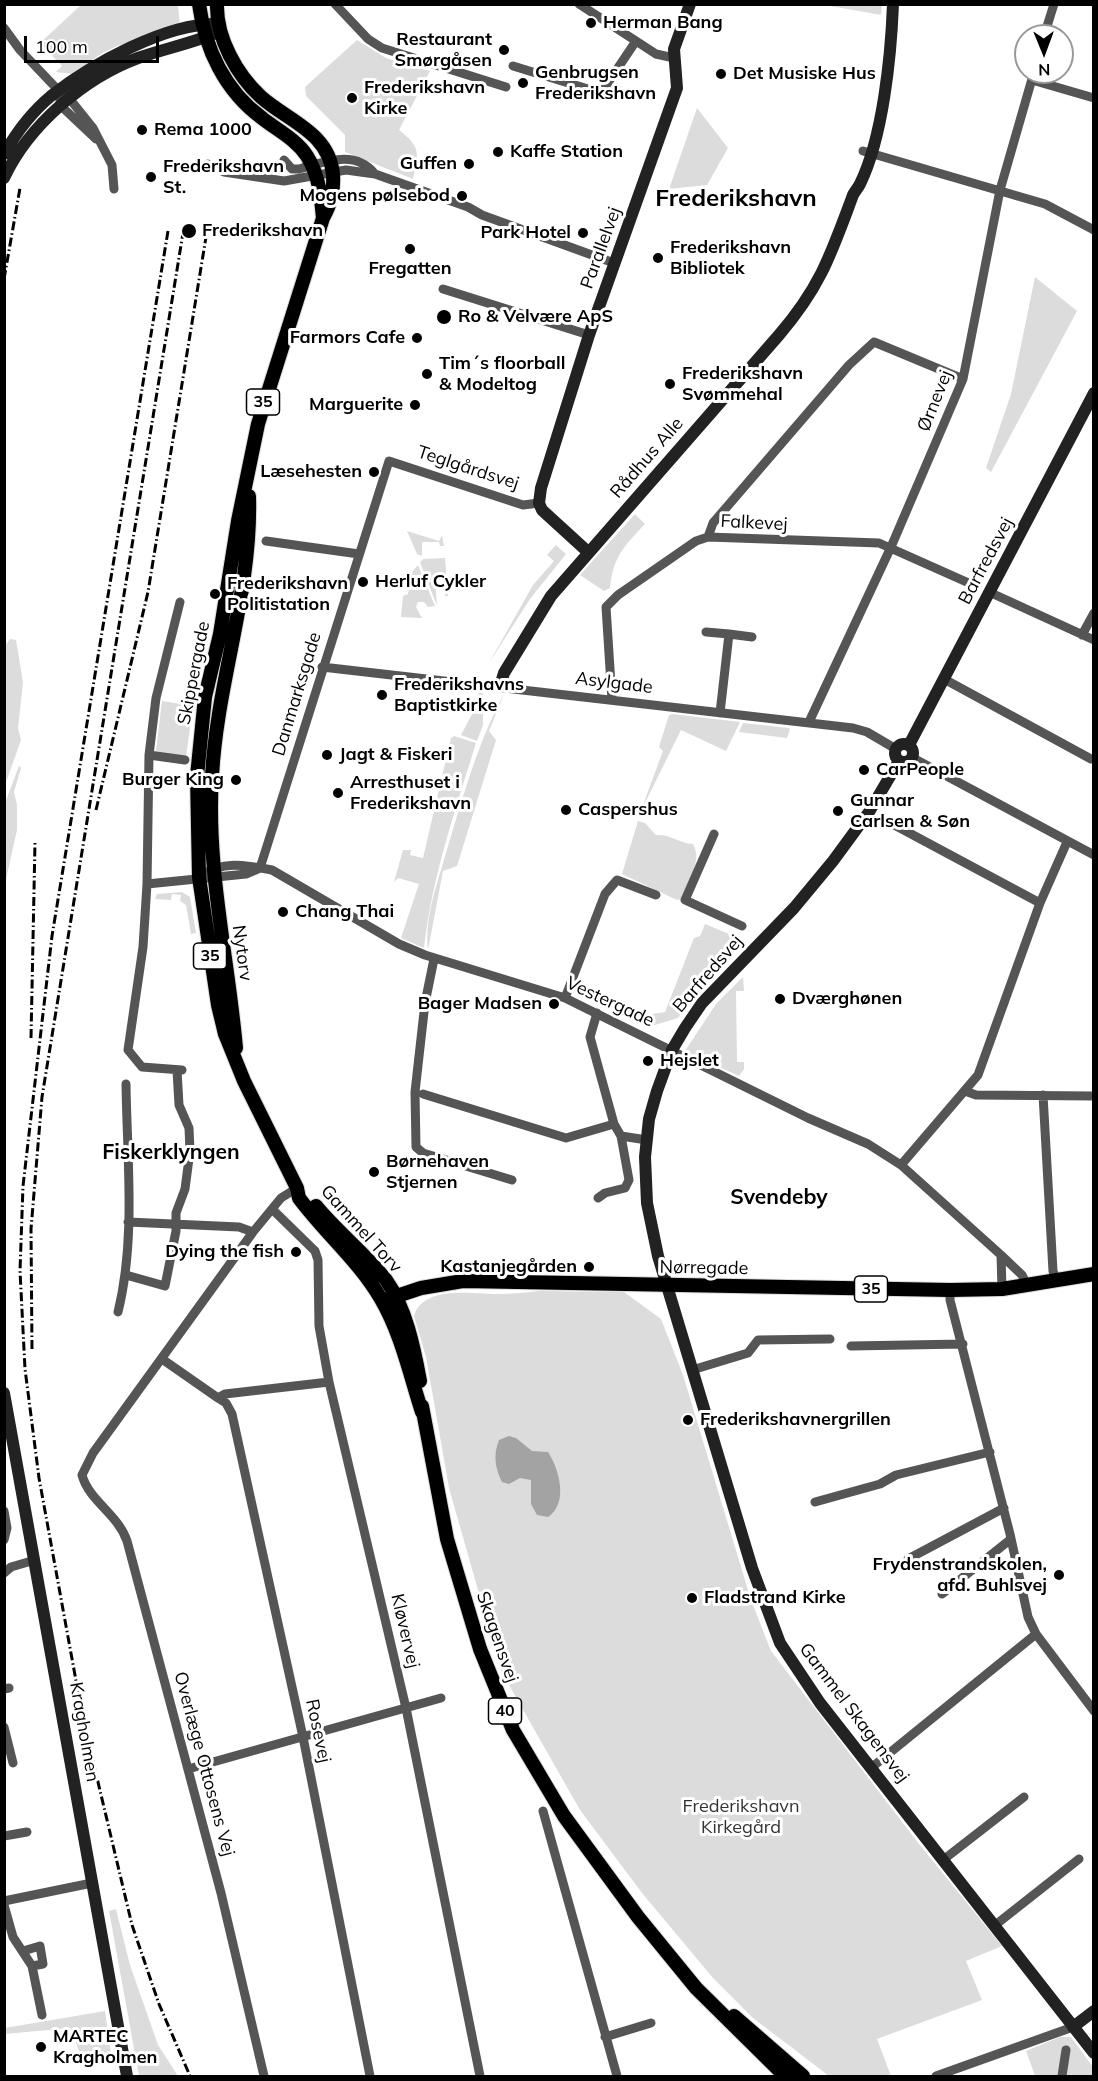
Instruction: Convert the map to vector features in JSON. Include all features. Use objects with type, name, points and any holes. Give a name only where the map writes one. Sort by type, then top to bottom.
[{"type":"main road","points":[[199,4],[206,38],[220,70],[237,95],[253,112],[300,147],[314,170]]},
{"type":"main road","points":[[217,4],[220,28],[229,52],[246,80],[276,109],[311,133],[322,144],[331,166]]},
{"type":"main road","name":"Skippergade","points":[[199,877],[197,776],[200,726],[223,617],[238,521],[264,398],[322,218],[332,197],[331,166]]},
{"type":"main road","name":"Skippergade","points":[[314,170],[322,218]]},
{"type":"main road","name":"Skippergade","points":[[213,872],[211,797],[213,755],[246,572],[250,522],[248,478]]},
{"type":"main road","name":"Nytorv","points":[[213,872],[230,1033]]},
{"type":"main road","name":"Nytorv","points":[[199,877],[211,966],[230,1033]]},
{"type":"main road","name":"Gammel Torv","points":[[230,1033],[238,1062],[276,1148],[297,1188],[309,1196],[367,1259],[389,1299]]},
{"type":"main road","name":"35","points":[[1027,1285],[1094,1274]]},
{"type":"main road","name":"Nørregade","points":[[389,1299],[438,1284],[463,1281],[950,1290],[1027,1285]]},
{"type":"main road","name":"Skagensvej","points":[[389,1299],[422,1412],[450,1550],[480,1649],[513,1730],[535,1769],[593,1859],[696,1988],[785,2076]]},
{"type":"main road","name":"Skagensvej","points":[[679,1966],[803,2076]]},
{"type":"street","points":[[335,4],[368,39],[382,48],[506,87]]},
{"type":"street","points":[[579,4],[656,54],[674,58]]},
{"type":"street","name":"Parallelvej","points":[[539,503],[541,488],[589,335],[677,88],[674,49],[690,4]]},
{"type":"street","name":"Rådhus Alle","points":[[500,686],[504,673],[535,620],[588,552],[800,311],[820,280],[832,255],[854,192],[860,185],[884,95],[893,4]]},
{"type":"street","points":[[1047,24],[1053,4]]},
{"type":"street","points":[[5,172],[82,75],[133,48],[202,23],[220,28]]},
{"type":"street","points":[[4,28],[96,139],[112,165],[114,189]]},
{"type":"street","points":[[4,154],[27,122],[107,72],[137,58],[206,38],[220,28]]},
{"type":"street","points":[[513,66],[602,93],[636,41]]},
{"type":"street","name":"Ørnevej","points":[[809,723],[891,547],[963,379],[1000,190],[1031,84]]},
{"type":"street","points":[[1055,84],[1094,98]]},
{"type":"street","points":[[867,152],[1057,208],[1094,230]]},
{"type":"street","points":[[284,160],[292,169],[314,170]]},
{"type":"street","points":[[208,164],[224,172],[284,181],[331,166],[375,174],[614,263]]},
{"type":"street","points":[[443,289],[589,335]]},
{"type":"street","points":[[708,537],[713,523],[849,365],[874,342],[963,379]]},
{"type":"street","name":"Barfredsvej","points":[[911,751],[944,679],[1094,393]]},
{"type":"street","name":"Teglgårdsvej","points":[[389,461],[523,505],[539,503],[547,516],[588,552]]},
{"type":"street","name":"Danmarksgade","points":[[260,868],[389,461]]},
{"type":"street","name":"Falkevej","points":[[612,700],[606,607],[618,595],[696,541],[708,537],[729,540],[879,543],[971,584]]},
{"type":"street","points":[[266,541],[359,554]]},
{"type":"street","points":[[989,592],[1094,640]]},
{"type":"street","points":[[126,1275],[165,1286],[176,1222],[185,1189],[190,1151],[189,1128],[179,1105],[180,1070],[142,1067],[128,1050],[143,948],[147,884],[149,755],[156,698],[180,602]]},
{"type":"street","points":[[1082,635],[1094,613]]},
{"type":"street","points":[[706,632],[752,637]]},
{"type":"street","points":[[720,713],[729,634]]},
{"type":"street","name":"Asylgade","points":[[322,667],[809,723],[867,732],[897,755]]},
{"type":"street","points":[[944,679],[1090,759]]},
{"type":"street","points":[[897,755],[900,745],[1067,842],[1094,855]]},
{"type":"street","points":[[149,755],[185,760]]},
{"type":"street","name":"Barfredsvej","points":[[666,1285],[647,1203],[647,1140],[654,1101],[672,1050],[702,1003],[794,909],[834,861],[869,812],[897,755]]},
{"type":"street","points":[[885,820],[1040,903]]},
{"type":"street","points":[[714,834],[685,900],[742,926]]},
{"type":"street","points":[[902,1165],[978,1075],[1040,903],[1067,842]]},
{"type":"street","points":[[147,884],[199,877],[213,872],[246,874],[260,868]]},
{"type":"street","name":"Vestergade","points":[[260,868],[272,870],[307,889],[399,944],[434,959],[565,998],[868,1144],[902,1165],[1022,1275],[1027,1285]]},
{"type":"street","points":[[565,998],[605,894],[612,884],[617,880],[627,882],[656,894]]},
{"type":"street","points":[[434,959],[424,1003],[415,1092],[416,1147],[423,1153],[512,1180]]},
{"type":"street","points":[[597,1013],[590,1037],[614,1124],[621,1136],[628,1183],[625,1188],[605,1193],[598,1198]]},
{"type":"street","points":[[118,1312],[126,1275],[128,1222],[126,1084]]},
{"type":"street","points":[[966,1091],[976,1095],[1093,1096]]},
{"type":"street","points":[[423,1094],[566,1138],[614,1124]]},
{"type":"street","points":[[1043,1095],[1053,1271],[1056,1280]]},
{"type":"street","points":[[621,1136],[647,1140]]},
{"type":"street","points":[[297,1188],[281,1198],[253,1232],[162,1359],[218,1398],[225,1394],[329,1382]]},
{"type":"street","name":"Kløvervej","points":[[272,1209],[315,1251],[318,1260],[320,1326],[329,1382],[406,1708],[480,2076]]},
{"type":"street","points":[[128,1222],[176,1222],[203,1227],[239,1227],[253,1232]]},
{"type":"street","points":[[1001,1255],[1002,1288]]},
{"type":"street","name":"Gammel Skagensvej","points":[[666,1285],[752,1568],[776,1633],[804,1679],[871,1768],[1094,2053]]},
{"type":"street","points":[[950,1290],[950,1300],[1004,1508],[1028,1617],[1036,1635],[1094,1711]]},
{"type":"street","points":[[692,1370],[748,1353],[758,1340],[830,1338]]},
{"type":"street","points":[[851,1346],[963,1344]]},
{"type":"street","name":"Overlæge Ottosens Vej","points":[[162,1359],[93,1453],[82,1475],[85,1486],[123,1529],[234,1943],[264,2076]]},
{"type":"street","name":"Kragholmen","points":[[4,1393],[127,2076]]},
{"type":"street","name":"Rosevej","points":[[218,1398],[226,1403],[232,1414],[303,1737],[370,2076]]},
{"type":"street","points":[[815,1502],[880,1484],[896,1475],[990,1452]]},
{"type":"street","points":[[909,1559],[1004,1508]]},
{"type":"street","points":[[4,1511],[7,1528],[4,1540]]},
{"type":"street","points":[[942,1594],[1011,1539]]},
{"type":"street","points":[[4,1573],[11,1567],[35,1560]]},
{"type":"street","points":[[871,1768],[1036,1635]]},
{"type":"street","points":[[188,1769],[441,1698]]},
{"type":"street","points":[[4,1728],[13,1763]]},
{"type":"street","points":[[943,1860],[1024,1797]]},
{"type":"street","points":[[543,1811],[617,2076]]},
{"type":"street","points":[[4,1836],[27,1832]]},
{"type":"street","points":[[994,1926],[1079,1859]]},
{"type":"street","points":[[42,2015],[32,1966],[10,1930],[4,1903],[92,1883]]},
{"type":"street","points":[[23,1951],[40,1946],[43,1964],[32,1966]]},
{"type":"street","points":[[936,2076],[1073,2027],[1094,2011]]},
{"type":"street","points":[[605,2037],[651,2023]]},
{"type":"street","points":[[1062,2076],[1066,2050]]},
{"type":"green space","points":[[81,5],[178,5],[180,26],[130,44],[117,46],[99,55],[74,74],[56,72],[62,66],[40,43]]},
{"type":"green space","points":[[825,5],[882,5],[881,15]]},
{"type":"green space","points":[[357,40],[386,58],[430,71],[399,130],[415,146],[417,157],[413,179],[345,152],[345,135],[306,96],[305,87]]},
{"type":"green space","points":[[697,108],[728,148],[707,185],[669,189]]},
{"type":"green space","points":[[1035,277],[1077,311],[991,472],[986,468],[1011,394]]},
{"type":"green space","points":[[635,514],[645,524],[621,553],[614,568],[610,588],[604,591],[580,575]]},
{"type":"green space","points":[[407,531],[439,541],[442,535],[444,546],[440,546],[439,542],[422,542],[422,556],[417,554]]},
{"type":"green space","points":[[556,545],[566,554],[530,599],[489,663],[533,585],[554,561],[547,555]]},
{"type":"green space","points":[[445,558],[448,596],[445,596],[443,579],[435,579],[437,606],[420,562],[423,559]]},
{"type":"green space","points":[[418,565],[435,606],[428,607],[424,602],[418,602],[416,607],[422,618],[401,617],[403,596],[408,594],[412,572]]},
{"type":"green space","points":[[10,639],[16,640],[23,682],[18,728],[21,740],[5,785],[4,647]]},
{"type":"green space","points":[[479,691],[483,692],[483,725],[477,741],[461,735],[478,703]]},
{"type":"green space","points":[[504,694],[489,731],[496,740],[457,866],[443,871],[428,950],[430,911],[448,846],[479,749]]},
{"type":"green space","points":[[162,701],[193,706],[186,757],[156,751]]},
{"type":"green space","points":[[669,715],[740,722],[726,751],[681,730],[640,813],[663,751],[659,747]]},
{"type":"green space","points":[[743,723],[790,729],[787,738],[739,732]]},
{"type":"green space","points":[[454,736],[476,743],[438,870],[424,948],[401,938],[419,884],[398,878],[394,882],[403,850],[411,850],[410,855],[423,858],[451,738]]},
{"type":"green space","points":[[19,766],[21,768],[14,792],[17,805],[17,830],[5,884],[5,803]]},
{"type":"green space","points":[[638,821],[645,823],[656,835],[693,844],[696,851],[695,864],[682,899],[677,900],[622,874]]},
{"type":"green space","points":[[182,892],[190,897],[196,933],[191,934],[186,905],[180,901],[181,895],[172,894],[171,900],[155,899],[157,894]]},
{"type":"green space","points":[[705,924],[746,941],[701,987],[678,1018],[648,1027],[641,1023],[645,1015],[665,1012],[694,938],[700,936]]},
{"type":"green space","points":[[743,977],[744,991],[736,991],[737,1062],[744,1062],[744,1069],[739,1076],[685,1051],[716,1004]]},
{"type":"green space","name":"Frederikshavn Kirkegård","points":[[539,1291],[624,1292],[661,1319],[683,1375],[751,1600],[771,1651],[919,1844],[1002,1946],[966,1961],[982,2000],[877,2039],[891,2076],[829,2076],[753,2018],[713,1978],[642,1893],[580,1810],[501,1671],[449,1488],[426,1357],[414,1316],[419,1306],[427,1299],[438,1295]]},
{"type":"green space","points":[[116,1909],[130,1965],[158,2045],[178,2076],[139,2076],[109,1911]]},
{"type":"green space","points":[[105,2011],[112,2060],[83,2061],[70,2028],[5,2034],[5,2028]]},
{"type":"green space","points":[[1060,2037],[1071,2037],[1093,2067],[1093,2076],[1035,2076],[1026,2051]]},
{"type":"shaded area","points":[[509,1436],[516,1438],[532,1451],[548,1452],[556,1467],[560,1495],[554,1511],[548,1517],[537,1515],[531,1504],[531,1480],[520,1478],[509,1484],[502,1482],[496,1467],[495,1456],[499,1440]]},
{"type":"railway","points":[[4,279],[20,188]]},
{"type":"railway","points":[[168,231],[52,936],[23,1186],[20,1271],[25,1369],[39,1478],[83,1719],[132,1925],[159,2004],[190,2076]]},
{"type":"railway","points":[[32,1349],[31,1229],[42,1097],[183,233]]},
{"type":"railway","points":[[96,810],[148,592],[206,237]]},
{"type":"railway","points":[[31,1038],[35,842]]},
{"type":"place","name":"Herman Bang","points":[[591,23]]},
{"type":"place","name":"Restaurant Smørgåsen","points":[[504,50]]},
{"type":"place","name":"Det Musiske Hus","points":[[721,74]]},
{"type":"place","name":"Genbrugsen Frederikshavn","points":[[523,83]]},
{"type":"place","name":"Frederikshavn Kirke","points":[[352,98]]},
{"type":"place","name":"Rema 1000","points":[[142,130]]},
{"type":"place","name":"Kaffe Station","points":[[498,152]]},
{"type":"place","name":"Guffen","points":[[469,164]]},
{"type":"place","name":"Frederikshavn St.","points":[[151,177]]},
{"type":"place","name":"Mogens pølsebod","points":[[462,196]]},
{"type":"place","name":"Frederikshavn","points":[[189,231]]},
{"type":"place","name":"Park Hotel","points":[[583,233]]},
{"type":"place","name":"Fregatten","points":[[410,249]]},
{"type":"place","name":"Frederikshavn Bibliotek","points":[[658,258]]},
{"type":"place","name":"Ro & Velvære ApS","points":[[444,317]]},
{"type":"place","name":"Farmors Cafe","points":[[417,338]]},
{"type":"place","name":"Tim´s floorball & Modeltog","points":[[427,374]]},
{"type":"place","name":"Frederikshavn Svømmehal","points":[[670,384]]},
{"type":"place","name":"Marguerite","points":[[415,405]]},
{"type":"place","name":"Læsehesten","points":[[374,472]]},
{"type":"place","name":"Herluf Cykler","points":[[363,582]]},
{"type":"place","name":"Frederikshavn Politistation","points":[[215,594]]},
{"type":"place","name":"Frederikshavns Baptistkirke","points":[[382,695]]},
{"type":"place","name":"Jagt & Fiskeri","points":[[327,755]]},
{"type":"place","name":"CarPeople","points":[[864,770]]},
{"type":"place","name":"Burger King","points":[[236,780]]},
{"type":"place","name":"Arresthuset i Frederikshavn","points":[[338,793]]},
{"type":"place","name":"Caspershus","points":[[566,810]]},
{"type":"place","name":"Gunnar Carlsen & Søn","points":[[838,811]]},
{"type":"place","name":"Chang Thai","points":[[283,912]]},
{"type":"place","name":"Dværghønen","points":[[780,999]]},
{"type":"place","name":"Bager Madsen","points":[[554,1004]]},
{"type":"place","name":"Hejslet","points":[[648,1061]]},
{"type":"place","name":"Børnehaven Stjernen","points":[[374,1172]]},
{"type":"place","name":"Dying the fish","points":[[296,1252]]},
{"type":"place","name":"Kastanjegården","points":[[589,1267]]},
{"type":"place","name":"Frederikshavnergrillen","points":[[688,1420]]},
{"type":"place","name":"Frydenstrandskolen, afd. Buhlsvej","points":[[1059,1575]]},
{"type":"place","name":"Fladstrand Kirke","points":[[692,1598]]},
{"type":"place","name":"MARTEC Kragholmen","points":[[41,2047]]},
{"type":"district","name":"Frederikshavn","points":[[736,199]]},
{"type":"district","name":"Fiskerklyngen","points":[[171,1153]]},
{"type":"district","name":"Svendeby","points":[[779,1198]]}]
